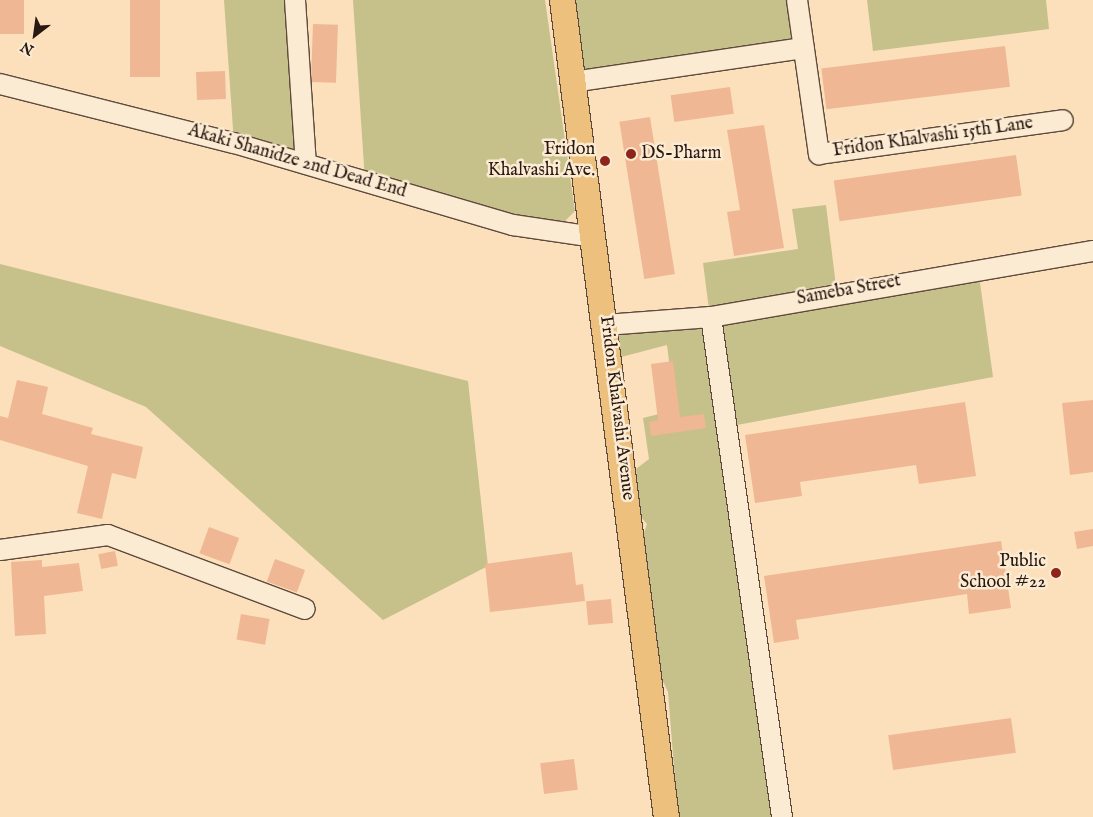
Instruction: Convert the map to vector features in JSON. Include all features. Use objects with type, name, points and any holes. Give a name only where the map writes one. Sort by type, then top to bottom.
[{"type":"main road","name":"Fridon Khalvashi Avenue","points":[[562,0],[605,325],[666,817]]},
{"type":"street","points":[[295,0],[306,164]]},
{"type":"street","name":"Fridon Khalvashi 15th Lane","points":[[797,0],[819,154],[1063,120]]},
{"type":"street","points":[[574,82],[804,48]]},
{"type":"street","name":"Akaki Shanidze 2nd Dead End","points":[[0,84],[306,164],[512,225],[593,237]]},
{"type":"street","name":"Sameba Street","points":[[605,325],[710,317],[1093,251]]},
{"type":"street","points":[[710,317],[782,817]]},
{"type":"street","points":[[0,550],[108,535],[305,610]]},
{"type":"shaded area","points":[[224,0],[295,0],[306,164],[234,143]]},
{"type":"shaded area","points":[[353,0],[545,0],[575,211],[556,230],[365,181]]},
{"type":"shaded area","points":[[572,0],[797,0],[804,48],[585,79]]},
{"type":"shaded area","points":[[867,0],[1046,0],[1049,29],[873,51]]},
{"type":"shaded area","points":[[826,205],[837,294],[978,268],[993,377],[726,427],[782,817],[678,817],[668,692],[662,679],[643,536],[647,524],[641,517],[636,469],[649,459],[643,418],[675,410],[667,345],[621,357],[616,325],[710,317],[703,263],[798,249],[792,209]]},
{"type":"shaded area","points":[[0,264],[468,381],[488,566],[383,620],[146,407],[0,346]]},
{"type":"building","points":[[0,0],[24,0],[24,34],[0,34]]},
{"type":"building","points":[[130,0],[160,0],[160,77],[130,77]]},
{"type":"building","points":[[313,24],[338,25],[336,83],[311,82]]},
{"type":"building","points":[[1005,46],[1010,87],[826,109],[821,69]]},
{"type":"building","points":[[225,71],[226,99],[197,100],[196,72]]},
{"type":"building","points":[[730,87],[734,114],[674,122],[671,95]]},
{"type":"building","points":[[650,117],[675,274],[644,279],[619,122]]},
{"type":"building","points":[[764,125],[784,248],[734,256],[727,212],[740,210],[727,130]]},
{"type":"building","points":[[1016,155],[1022,196],[839,221],[834,181]]},
{"type":"building","points":[[673,361],[680,417],[704,414],[706,428],[651,436],[649,422],[658,420],[651,364]]},
{"type":"building","points":[[17,380],[48,387],[42,414],[93,428],[91,434],[143,447],[136,479],[112,473],[102,519],[77,513],[88,466],[0,440],[0,416],[8,418]]},
{"type":"building","points":[[1093,400],[1093,472],[1070,475],[1062,403]]},
{"type":"building","points":[[965,402],[976,476],[919,484],[916,465],[800,482],[802,496],[755,503],[745,435]]},
{"type":"building","points":[[209,527],[239,538],[229,564],[199,553]]},
{"type":"building","points":[[1093,529],[1093,546],[1077,549],[1074,532]]},
{"type":"building","points":[[1001,541],[1011,608],[969,614],[967,594],[796,620],[799,639],[774,643],[764,576]]},
{"type":"building","points":[[115,551],[118,566],[101,569],[98,554]]},
{"type":"building","points":[[572,552],[576,585],[583,584],[585,601],[490,612],[485,564]]},
{"type":"building","points":[[275,559],[305,570],[297,592],[267,582]]},
{"type":"building","points":[[42,560],[42,567],[79,563],[83,591],[44,596],[46,634],[15,636],[11,562]]},
{"type":"building","points":[[611,599],[613,623],[588,625],[586,601]]},
{"type":"building","points":[[241,614],[270,619],[265,645],[236,640]]},
{"type":"building","points":[[1011,718],[1016,753],[893,770],[888,735]]},
{"type":"building","points":[[574,759],[578,790],[544,794],[540,763]]},
{"type":"place","name":"DS-Pharm","points":[[631,154]]},
{"type":"place","name":"Fridon Khalvashi Ave.","points":[[605,161]]},
{"type":"place","name":"Public School #22","points":[[1056,573]]}]
